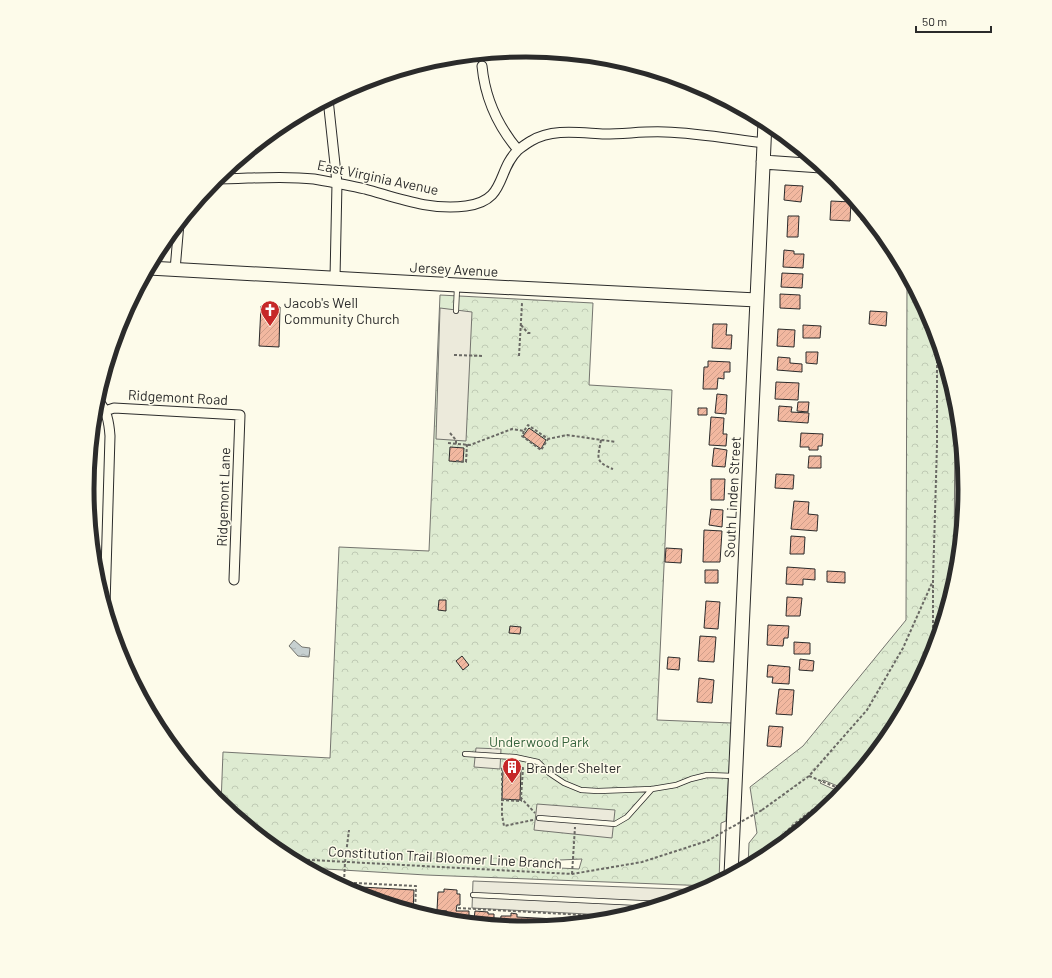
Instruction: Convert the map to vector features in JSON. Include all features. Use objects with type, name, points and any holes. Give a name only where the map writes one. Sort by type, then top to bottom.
[{"type":"main road","name":"South Linden Street","points":[[731,869],[765,129]]},
{"type":"main road","points":[[763,162],[812,165]]},
{"type":"main road","name":"Jersey Avenue","points":[[155,268],[757,300]]},
{"type":"street","points":[[482,66],[490,106],[499,124],[518,150]]},
{"type":"street","points":[[329,105],[337,184],[335,278]]},
{"type":"street","name":"East Virginia Avenue","points":[[226,179],[287,176],[337,184],[417,204],[434,206],[465,206],[484,201],[491,196],[499,185],[508,165],[518,150],[543,135],[567,132],[620,134],[666,132],[690,133],[764,143]]},
{"type":"street","points":[[175,270],[178,233]]},
{"type":"street","points":[[102,407],[109,420],[110,436],[105,584]]},
{"type":"street","name":"Ridgemont Road","points":[[105,411],[114,408],[240,414]]},
{"type":"street","name":"Ridgemont Lane","points":[[234,580],[240,414]]},
{"type":"lane","points":[[456,311],[457,285]]},
{"type":"lane","points":[[464,754],[513,757],[538,762],[549,773],[564,783],[581,790],[614,791],[652,789],[676,785],[707,775],[736,776]]},
{"type":"lane","points":[[539,818],[615,824],[627,818],[652,789]]},
{"type":"lane","points":[[473,895],[647,903]]},
{"type":"path","points":[[519,356],[522,303]]},
{"type":"path","points":[[521,325],[528,333],[531,333]]},
{"type":"path","points":[[454,355],[483,356]]},
{"type":"path","points":[[933,633],[937,445],[937,357]]},
{"type":"path","points":[[548,439],[528,425],[522,436],[541,450],[548,439],[567,435],[616,442]]},
{"type":"path","points":[[448,443],[470,445],[512,429],[524,431]]},
{"type":"path","points":[[450,433],[456,440],[456,444]]},
{"type":"path","points":[[600,440],[599,461],[603,465],[613,469]]},
{"type":"path","points":[[456,462],[466,462],[467,444]]},
{"type":"path","name":"Constitution Trail Bloomer Line Branch","points":[[305,860],[572,874],[642,862],[707,841],[762,810],[809,776],[867,710],[903,648],[933,581]]},
{"type":"path","points":[[512,768],[513,757]]},
{"type":"path","points":[[501,800],[521,801],[521,798],[523,768],[502,767],[501,800],[504,826],[539,818],[521,798]]},
{"type":"path","points":[[809,776],[838,787]]},
{"type":"path","points":[[782,837],[799,819],[819,806]]},
{"type":"path","name":"Constitution Trail Bloomer Line Branch","points":[[572,874],[575,821]]},
{"type":"path","points":[[344,880],[349,830]]},
{"type":"path","points":[[349,883],[416,886],[415,906]]},
{"type":"path","points":[[458,908],[593,915]]},
{"type":"green space","points":[[907,286],[925,324],[935,350],[950,405],[954,433],[954,543],[950,573],[943,601],[935,628],[913,680],[900,705],[869,752],[839,786],[823,780],[820,783],[835,790],[811,814],[789,832],[748,859],[749,843],[757,833],[750,787],[803,746],[906,620]]},
{"type":"green space","name":"Underwood Park","points":[[440,295],[593,303],[589,385],[672,390],[657,720],[732,723],[726,821],[721,823],[719,875],[696,885],[426,875],[321,869],[286,848],[241,814],[221,794],[223,752],[330,758],[339,547],[429,551]],"holes":[[[582,859],[579,869],[560,868],[560,860]]]},
{"type":"shaded area","points":[[440,308],[472,312],[466,441],[436,439]]},
{"type":"shaded area","points":[[476,748],[501,749],[500,769],[474,767]]},
{"type":"shaded area","points":[[537,804],[615,810],[612,838],[534,830]]},
{"type":"shaded area","points":[[473,881],[687,889],[638,906],[599,915],[472,908]]},
{"type":"water","points":[[294,640],[302,647],[310,648],[309,657],[298,656],[289,646]]},
{"type":"building","points":[[785,185],[803,186],[801,202],[784,200]]},
{"type":"building","points":[[831,201],[849,202],[851,204],[850,221],[830,220]]},
{"type":"building","points":[[788,216],[799,216],[798,237],[787,237]]},
{"type":"building","points":[[784,250],[794,251],[794,254],[804,254],[803,268],[783,267]]},
{"type":"building","points":[[782,273],[803,274],[802,288],[781,287]]},
{"type":"building","points":[[780,294],[800,295],[800,309],[780,308]]},
{"type":"building","name":"Jacob's Well Community Church","points":[[261,306],[280,307],[279,347],[259,346]]},
{"type":"building","points":[[870,311],[887,312],[886,326],[869,324]]},
{"type":"building","points":[[713,324],[727,324],[726,335],[732,335],[731,349],[712,348]]},
{"type":"building","points":[[803,325],[821,326],[820,338],[803,338]]},
{"type":"building","points":[[778,329],[795,330],[794,347],[777,346]]},
{"type":"building","points":[[806,352],[818,352],[817,364],[806,363]]},
{"type":"building","points":[[778,357],[790,358],[790,363],[802,364],[802,372],[777,370]]},
{"type":"building","points":[[708,361],[730,362],[730,372],[724,372],[724,379],[718,378],[717,389],[703,389],[704,367],[708,367]]},
{"type":"building","points":[[776,382],[799,383],[798,400],[775,399]]},
{"type":"building","points":[[717,394],[727,395],[726,414],[715,413]]},
{"type":"building","points":[[798,402],[809,402],[808,412],[797,411]]},
{"type":"building","points":[[779,406],[792,407],[791,412],[809,413],[808,423],[778,421]]},
{"type":"building","points":[[698,408],[707,408],[707,415],[698,415]]},
{"type":"building","points":[[711,417],[724,418],[723,434],[727,434],[726,446],[709,445]]},
{"type":"building","points":[[529,428],[546,440],[541,449],[523,436]]},
{"type":"building","points":[[801,433],[823,434],[822,446],[818,446],[818,450],[809,450],[809,447],[800,447]]},
{"type":"building","points":[[450,447],[464,448],[463,462],[449,461]]},
{"type":"building","points":[[714,448],[727,450],[725,467],[712,466]]},
{"type":"building","points":[[809,456],[821,456],[821,468],[808,468]]},
{"type":"building","points":[[776,474],[794,475],[793,489],[775,488]]},
{"type":"building","points":[[711,479],[725,479],[724,500],[711,500]]},
{"type":"building","points":[[794,501],[809,502],[808,514],[818,515],[817,531],[791,529]]},
{"type":"building","points":[[711,509],[723,510],[722,527],[709,525]]},
{"type":"building","points":[[704,530],[722,531],[720,562],[703,562]]},
{"type":"building","points":[[791,536],[805,537],[804,554],[790,554]]},
{"type":"building","points":[[666,548],[682,549],[681,563],[665,562]]},
{"type":"building","points":[[787,567],[815,569],[815,580],[803,579],[803,585],[786,584]]},
{"type":"building","points":[[705,570],[718,570],[718,583],[705,583]]},
{"type":"building","points":[[827,571],[845,572],[845,583],[827,582]]},
{"type":"building","points":[[787,597],[802,598],[800,616],[786,616]]},
{"type":"building","points":[[439,600],[446,600],[446,611],[438,610]]},
{"type":"building","points":[[706,601],[720,602],[718,629],[704,628]]},
{"type":"building","points":[[768,625],[789,626],[788,638],[784,638],[783,646],[767,645]]},
{"type":"building","points":[[510,626],[521,627],[520,634],[509,633]]},
{"type":"building","points":[[700,636],[716,637],[714,662],[698,661]]},
{"type":"building","points":[[794,642],[810,643],[810,654],[794,654]]},
{"type":"building","points":[[462,656],[469,665],[463,670],[456,661]]},
{"type":"building","points":[[668,657],[680,658],[679,670],[667,669]]},
{"type":"building","points":[[800,659],[814,661],[813,671],[799,670]]},
{"type":"building","points":[[768,665],[790,667],[789,684],[772,683],[773,677],[767,677]]},
{"type":"building","points":[[699,678],[714,680],[712,703],[697,702]]},
{"type":"building","points":[[779,689],[794,690],[792,715],[776,714]]},
{"type":"building","points":[[769,726],[783,727],[781,747],[767,746]]},
{"type":"building","name":"Brander Shelter","points":[[503,768],[521,769],[520,800],[502,799]]},
{"type":"building","points":[[361,888],[414,890],[413,906],[387,898]]},
{"type":"building","points":[[444,889],[457,890],[457,894],[460,894],[460,905],[457,905],[456,911],[469,911],[469,917],[447,914],[447,911],[437,910],[438,892],[444,892]]},
{"type":"building","points":[[475,911],[494,914],[494,920],[474,917]]},
{"type":"building","points":[[511,913],[517,914],[517,917],[561,919],[526,921],[501,920],[501,916],[511,916]]},
{"type":"place","name":"Jacob's Well Community Church","points":[[270,327]]},
{"type":"place","name":"Brander Shelter","points":[[512,784]]}]
